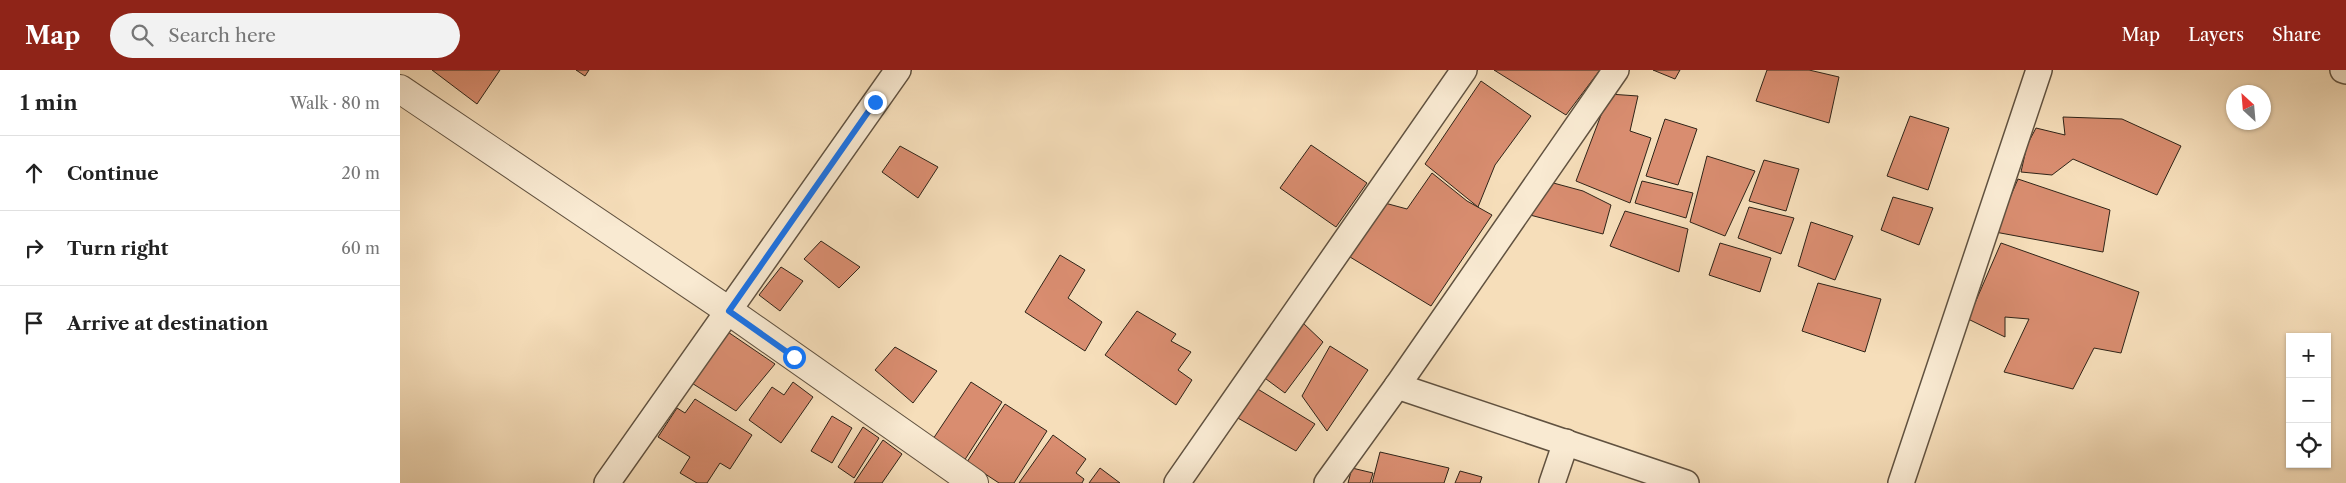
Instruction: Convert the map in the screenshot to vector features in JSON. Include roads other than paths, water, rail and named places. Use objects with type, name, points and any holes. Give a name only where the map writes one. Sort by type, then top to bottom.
[{"type":"street","points":[[607,483],[898,70]]},
{"type":"street","points":[[1177,483],[1464,70]]},
{"type":"street","points":[[1327,483],[1397,386],[1616,70]]},
{"type":"street","points":[[1901,483],[2039,70]]},
{"type":"street","points":[[400,89],[729,311],[974,483]]},
{"type":"street","points":[[1397,386],[1686,483]]},
{"type":"street","points":[[1552,483],[1566,442]]}]
